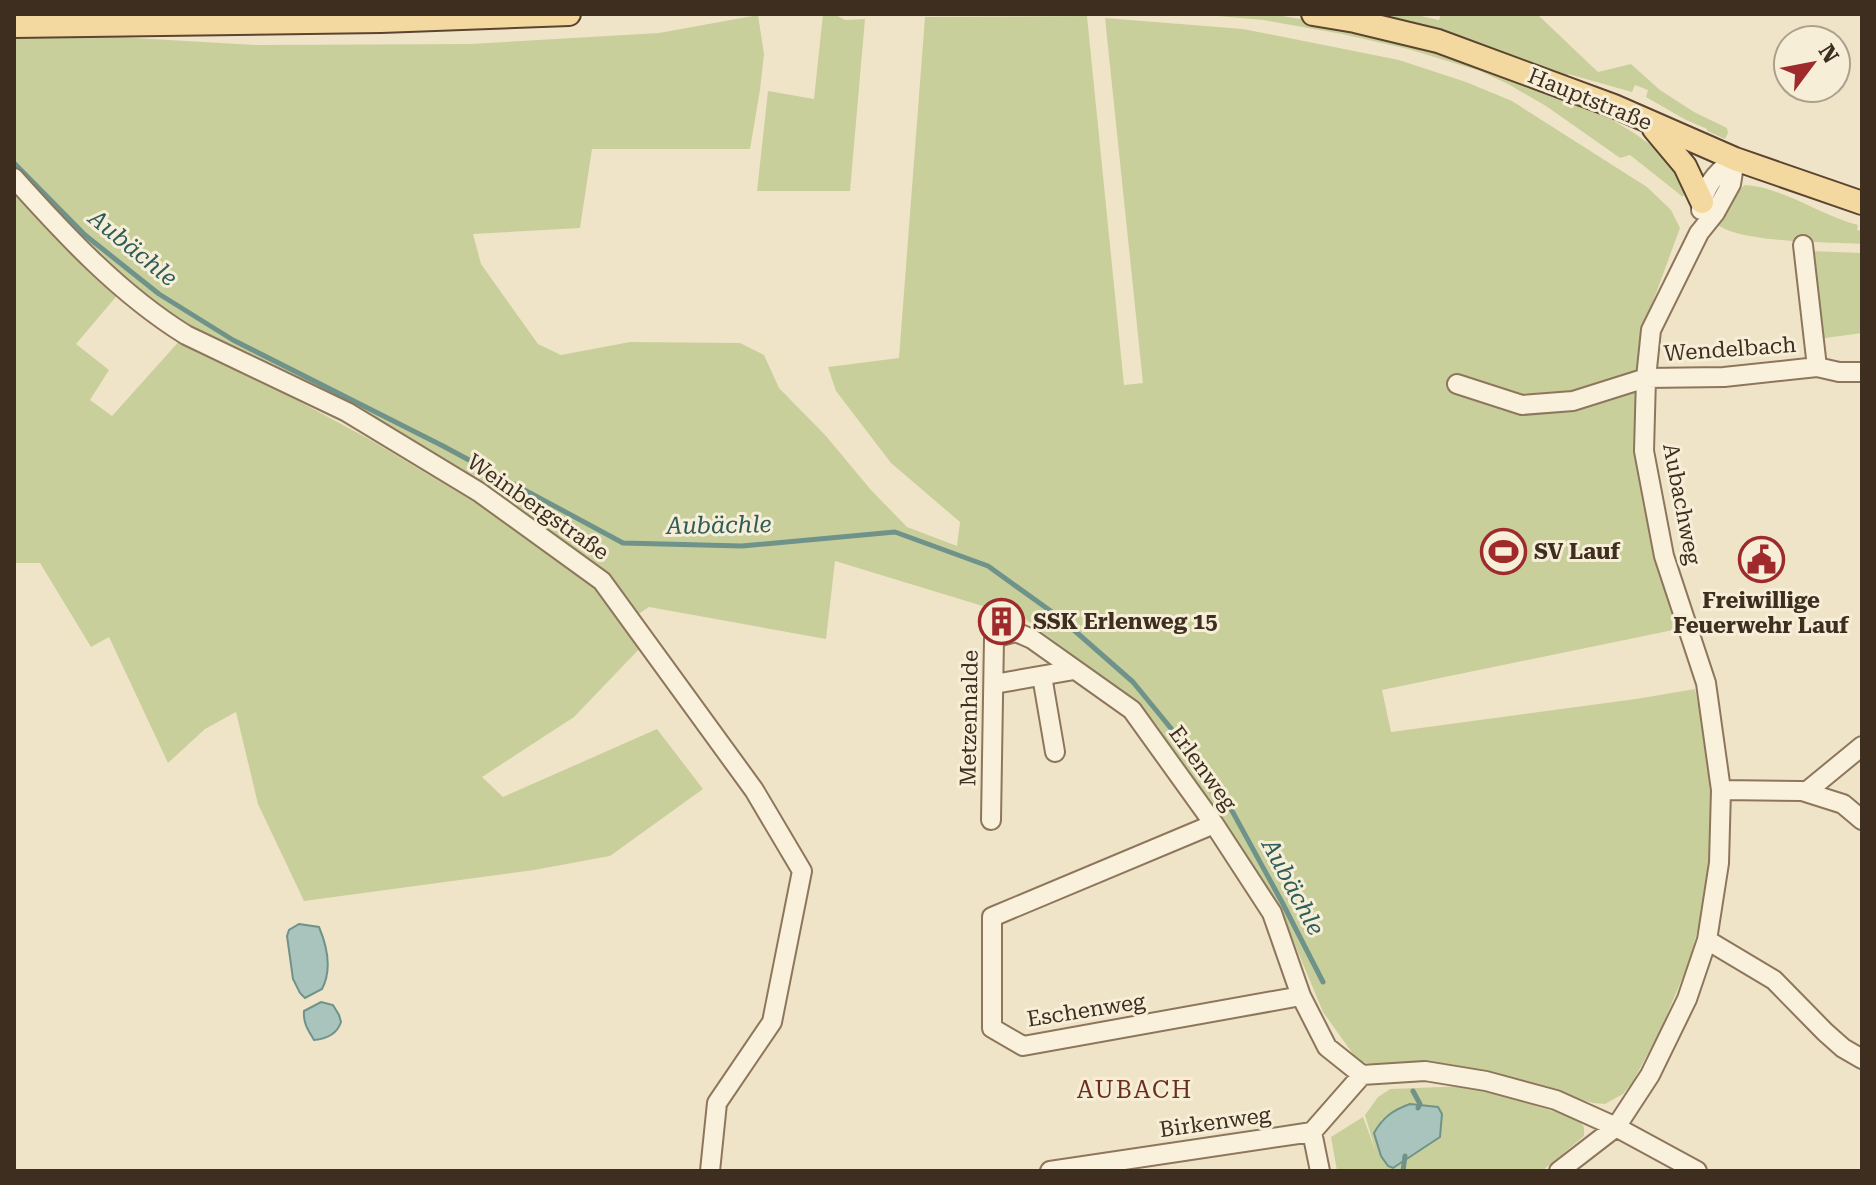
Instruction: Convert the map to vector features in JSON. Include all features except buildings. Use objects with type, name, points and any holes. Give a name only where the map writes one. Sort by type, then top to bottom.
[{"type":"main road","points":[[14,26],[120,19],[381,21],[569,14]]},
{"type":"main road","name":"Hauptstraße","points":[[1313,14],[1438,41],[1614,106],[1735,159],[1862,203]]},
{"type":"main road","points":[[1648,122],[1685,166],[1702,202]]},
{"type":"street","name":"Aubachweg","points":[[1699,233],[1702,202],[1713,178],[1735,159]]},
{"type":"street","name":"Aubachweg","points":[[1559,1171],[1616,1127],[1650,1075],[1687,999],[1707,940],[1719,863],[1721,790],[1706,683],[1664,556],[1644,451],[1646,378],[1651,330],[1699,233],[1715,213],[1731,184],[1735,159]]},
{"type":"street","name":"Weinbergstraße","points":[[14,178],[96,266],[164,321],[186,335],[347,412],[479,492],[602,581],[754,790],[802,871],[772,1022],[717,1103],[710,1171]]},
{"type":"street","points":[[1803,245],[1817,367]]},
{"type":"street","name":"Wendelbach","points":[[1457,384],[1522,405],[1573,401],[1646,378],[1724,377],[1817,367],[1839,372],[1862,372]]},
{"type":"street","name":"Erlenweg","points":[[1016,632],[1032,639],[1132,710],[1214,824],[1272,913],[1301,996],[1327,1047],[1362,1075]]},
{"type":"street","name":"Metzenhalde","points":[[991,820],[994,638],[1016,632]]},
{"type":"street","points":[[994,684],[1074,670]]},
{"type":"street","points":[[1042,676],[1055,752]]},
{"type":"street","points":[[1806,792],[1862,746]]},
{"type":"street","points":[[1721,790],[1806,792],[1843,804],[1862,820]]},
{"type":"street","name":"Eschenweg","points":[[1214,824],[992,917],[992,1028],[1023,1046],[1301,996]]},
{"type":"street","points":[[1707,940],[1774,980],[1825,1032],[1862,1059]]},
{"type":"street","points":[[1320,1171],[1312,1132],[1362,1075],[1425,1071],[1486,1081],[1556,1100],[1616,1127],[1697,1171]]},
{"type":"street","name":"Birkenweg","points":[[1050,1171],[1312,1132]]},
{"type":"green space","points":[[823,14],[834,14],[845,20],[865,19],[850,191],[757,191],[768,91],[814,99]]},
{"type":"green space","points":[[1195,14],[1270,14],[1368,30],[1461,56],[1591,107],[1634,133],[1665,155],[1676,167],[1685,190],[1683,197],[1630,155],[1620,158],[1546,106],[1480,71],[1408,49],[1342,34],[1263,20]]},
{"type":"green space","points":[[1370,14],[1412,14],[1439,20],[1441,14],[1537,14],[1598,72],[1631,64],[1660,90],[1727,128],[1728,133],[1725,139],[1707,131],[1646,97],[1648,90],[1635,85],[1632,92],[1568,74],[1566,77]]},
{"type":"green space","points":[[758,15],[764,54],[750,149],[592,149],[580,228],[473,234],[481,264],[538,344],[561,355],[630,342],[740,343],[764,355],[779,388],[907,527],[957,546],[960,522],[891,463],[836,391],[828,367],[899,358],[925,17],[1087,16],[1124,385],[1143,383],[1105,18],[1243,29],[1399,60],[1466,82],[1512,101],[1647,187],[1671,210],[1680,228],[1648,315],[1640,377],[1655,551],[1678,629],[1382,690],[1391,732],[1695,689],[1710,759],[1708,888],[1690,960],[1660,1031],[1623,1094],[1605,1104],[1593,1103],[1478,1070],[1424,1064],[1379,1066],[1358,1061],[1323,1012],[1280,909],[1138,704],[1025,619],[835,561],[826,639],[649,607],[637,615],[525,519],[189,330],[126,286],[14,173],[14,31],[255,45],[471,44],[659,33]]},
{"type":"green space","points":[[14,185],[120,292],[76,344],[109,370],[90,400],[112,416],[182,338],[369,439],[519,529],[594,581],[644,644],[574,717],[482,777],[503,797],[657,729],[703,789],[610,856],[534,870],[304,901],[258,804],[236,712],[205,729],[168,763],[109,637],[91,647],[40,563],[14,563]]},
{"type":"green space","points":[[1745,185],[1774,191],[1858,225],[1857,230],[1862,231],[1862,244],[1765,238],[1730,231],[1718,225],[1735,193]]},
{"type":"green space","points":[[1810,251],[1862,253],[1862,333],[1818,339]]},
{"type":"green space","points":[[1466,1086],[1577,1118],[1584,1127],[1584,1136],[1542,1171],[1337,1171],[1331,1137],[1363,1117],[1376,1152],[1365,1115],[1378,1097],[1390,1089]],"holes":[[[1420,1104],[1442,1114],[1439,1132],[1435,1141],[1393,1168],[1381,1120],[1394,1110]]]},
{"type":"water","points":[[299,924],[319,927],[327,958],[327,974],[322,989],[305,998],[293,979],[287,936],[289,930]]},
{"type":"water","points":[[321,1002],[333,1005],[341,1022],[330,1035],[314,1040],[305,1023],[304,1011]]},
{"type":"water","points":[[1410,1104],[1438,1107],[1442,1114],[1440,1137],[1393,1168],[1381,1156],[1374,1133],[1389,1115]]},
{"type":"waterway","name":"Aubächle","points":[[14,163],[85,235],[159,294],[233,340],[443,446],[623,543],[742,546],[895,532],[988,566],[1059,617],[1133,682],[1219,787],[1323,982]]},
{"type":"waterway","name":"Aubächle","points":[[1413,1091],[1420,1104],[1418,1108]]},
{"type":"waterway","name":"Aubächle","points":[[1403,1171],[1405,1156]]},
{"type":"place","name":"SV Lauf","points":[[1503,551]]},
{"type":"place","name":"Freiwillige Feuerwehr Lauf","points":[[1761,559]]},
{"type":"place","name":"SSK Erlenweg 15","points":[[1002,621]]},
{"type":"district","name":"AUBACH","points":[[1135,1090]]}]
